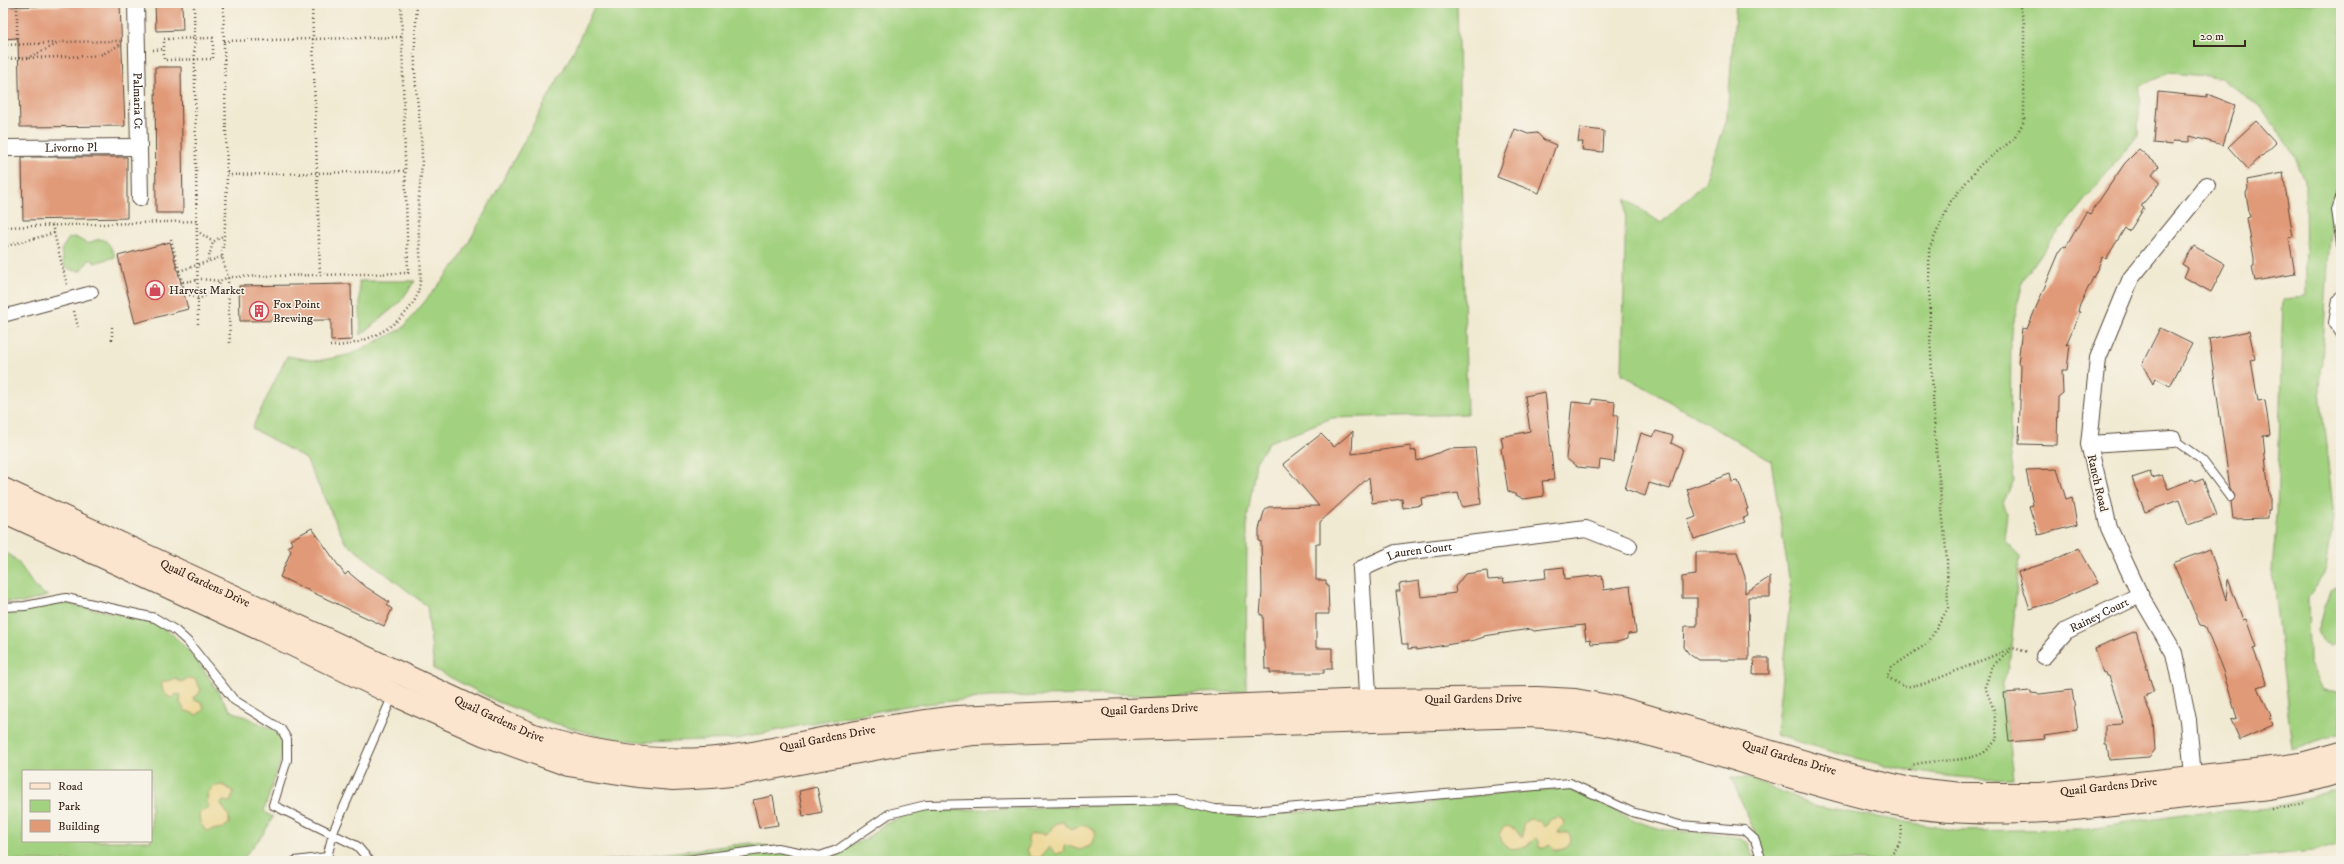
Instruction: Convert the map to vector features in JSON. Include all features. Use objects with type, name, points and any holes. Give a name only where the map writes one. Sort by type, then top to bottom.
[{"type":"main road","name":"Quail Gardens Drive","points":[[3,489],[398,684],[485,735],[568,765],[630,775],[673,779],[740,774],[912,742],[973,734],[1528,716],[1561,717],[1635,730],[1869,798],[1948,811],[2000,814],[2084,808],[2301,764],[2341,752]]},
{"type":"main road","name":"Quail Gardens Drive","points":[[3,511],[262,630],[398,684],[559,743],[630,758],[672,760],[704,759],[742,754],[906,723],[957,717],[1369,700],[1538,698],[1575,700],[1612,706],[1662,719],[1850,775],[1906,788],[1961,794],[2040,794],[2194,786],[2291,785],[2341,771]]},
{"type":"street","name":"Palmaria Ct","points":[[136,3],[140,198]]},
{"type":"street","name":"Livorno Pl","points":[[3,148],[139,147]]},
{"type":"street","name":"Ranch Road","points":[[2194,786],[2188,720],[2174,653],[2140,595],[2109,528],[2089,444],[2098,358],[2131,278],[2207,185]]},
{"type":"street","points":[[3,316],[92,292]]},
{"type":"street","points":[[2089,444],[2172,439]]},
{"type":"street","name":"Lauren Court","points":[[1369,721],[1361,569],[1396,553],[1586,529],[1629,546]]},
{"type":"street","name":"Rainey Court","points":[[2044,656],[2066,631],[2140,595]]},
{"type":"lane","points":[[2341,195],[2336,210],[2341,245]]},
{"type":"lane","points":[[2341,293],[2337,300],[2333,323],[2341,336]]},
{"type":"lane","points":[[2172,439],[2202,460],[2230,497]]},
{"type":"lane","points":[[3,607],[25,606],[66,598],[154,618],[175,630],[188,642],[234,700],[281,730],[287,739],[287,760],[273,805],[357,846],[370,861]]},
{"type":"lane","points":[[295,861],[327,857],[332,834],[398,684]]},
{"type":"lane","points":[[679,861],[777,848],[820,856],[837,850],[889,814],[926,805],[1178,800],[1215,809],[1252,811],[1570,783],[1632,812],[1680,825],[1744,830],[1755,840],[1762,861]]},
{"type":"path","points":[[194,3],[197,221],[200,298],[198,324]]},
{"type":"path","points":[[223,3],[227,175],[222,257],[228,277],[230,345]]},
{"type":"path","points":[[312,3],[320,275]]},
{"type":"path","points":[[183,282],[199,279],[220,281],[228,277],[408,273],[401,3]]},
{"type":"path","points":[[330,346],[345,346],[364,340],[391,325],[407,312],[416,297],[420,276],[418,216],[422,159],[415,68],[417,3]]},
{"type":"path","points":[[1908,778],[1912,765],[1926,761],[1954,759],[1982,754],[1997,739],[1994,710],[1985,687],[1992,666],[2012,648],[1927,683],[1905,687],[1887,677],[1892,667],[1928,643],[1948,608],[1947,560],[1935,438],[1930,342],[1929,249],[1951,201],[1980,165],[2014,139],[2024,120],[2024,22],[2019,3]]},
{"type":"path","points":[[17,5],[17,44]]},
{"type":"path","points":[[224,42],[402,37]]},
{"type":"path","points":[[213,38],[214,59],[164,60],[164,49],[164,39],[213,38]]},
{"type":"path","points":[[3,45],[129,41]]},
{"type":"path","points":[[27,58],[62,42]]},
{"type":"path","points":[[3,59],[92,56],[103,54],[123,43]]},
{"type":"path","points":[[150,50],[164,49]]},
{"type":"path","points":[[227,175],[405,171]]},
{"type":"path","points":[[3,227],[197,221]]},
{"type":"path","points":[[52,225],[78,327]]},
{"type":"path","points":[[200,233],[213,242]]},
{"type":"path","points":[[3,247],[54,234]]},
{"type":"path","points":[[208,261],[213,242],[224,235]]},
{"type":"path","points":[[171,239],[184,290],[191,296],[200,298],[218,289],[220,281]]},
{"type":"path","points":[[178,271],[222,257]]},
{"type":"path","points":[[112,326],[112,340]]},
{"type":"path","points":[[1903,770],[1916,772]]},
{"type":"path","points":[[1884,861],[1893,854],[1903,835],[1900,820]]},
{"type":"green space","points":[[596,3],[1457,3],[1467,414],[1332,418],[1269,442],[1256,462],[1247,521],[1246,692],[989,697],[907,706],[817,722],[737,739],[643,742],[599,736],[547,721],[498,702],[434,669],[427,606],[345,542],[306,459],[252,428],[287,356],[317,361],[349,355],[402,329],[459,260],[574,50]]},
{"type":"green space","points":[[1736,3],[2341,3],[2341,147],[2329,250],[2320,391],[2334,517],[2325,574],[2308,598],[2309,661],[2323,690],[2341,692],[2341,733],[2292,749],[2272,570],[2277,515],[2283,299],[2306,297],[2305,179],[2290,147],[2262,109],[2219,77],[2169,73],[2140,86],[2138,135],[2048,245],[2023,281],[2011,334],[2010,449],[2014,480],[2003,503],[2007,513],[2004,541],[2020,557],[2009,667],[2002,686],[2013,778],[1983,779],[1922,773],[1863,760],[1776,735],[1791,590],[1771,461],[1622,374],[1626,199],[1661,223],[1705,182],[1727,116]]},
{"type":"green space","points":[[75,237],[88,244],[98,240],[105,241],[108,243],[115,257],[94,263],[93,260],[89,260],[81,271],[72,270],[64,266],[61,250],[69,238]]},
{"type":"green space","points":[[359,281],[415,281],[400,302],[361,335]]},
{"type":"green space","points":[[3,552],[17,561],[34,586],[48,596],[22,603],[3,601]]},
{"type":"green space","points":[[2337,586],[2341,586],[2341,641],[2330,645],[2323,642],[2318,631],[2330,590]]},
{"type":"green space","points":[[58,602],[153,621],[173,635],[187,649],[205,672],[230,710],[274,730],[280,736],[282,756],[264,810],[273,817],[264,833],[241,861],[3,861],[3,610],[23,610]]},
{"type":"green space","points":[[1731,777],[1750,778],[1817,807],[1959,831],[2082,829],[2189,813],[2272,808],[2341,788],[2341,844],[2314,851],[2207,861],[1767,861]]},
{"type":"green space","points":[[1563,788],[1576,792],[1649,826],[1673,831],[1728,835],[1738,838],[1748,843],[1755,861],[602,861],[750,843],[818,856],[865,840],[884,824],[922,811],[1146,804],[1181,806],[1237,816],[1428,804],[1449,798]]},
{"type":"sand","points":[[188,678],[195,679],[201,690],[197,696],[193,697],[194,700],[202,702],[204,709],[197,715],[184,710],[180,702],[181,695],[177,694],[172,698],[165,694],[162,688],[162,682],[176,679],[181,682]]},
{"type":"sand","points":[[223,785],[234,792],[230,802],[223,801],[221,804],[229,816],[229,824],[223,828],[206,831],[200,823],[199,813],[209,807],[207,802],[208,792],[215,786]]},
{"type":"sand","points":[[1558,817],[1563,820],[1564,825],[1558,830],[1559,833],[1568,833],[1571,838],[1568,846],[1564,849],[1555,850],[1549,845],[1545,848],[1539,848],[1539,841],[1536,838],[1526,845],[1518,848],[1510,848],[1504,845],[1501,841],[1499,835],[1501,830],[1507,826],[1515,829],[1522,837],[1523,824],[1529,819],[1540,821],[1545,827],[1551,819]]},
{"type":"sand","points":[[1063,822],[1071,830],[1082,825],[1086,825],[1095,830],[1095,836],[1090,846],[1080,850],[1065,845],[1063,852],[1056,854],[1049,847],[1040,858],[1030,857],[1027,849],[1029,847],[1028,838],[1031,834],[1040,833],[1047,835],[1053,826]]},
{"type":"building","points":[[155,3],[182,3],[183,30],[156,31]]},
{"type":"building","points":[[120,4],[125,126],[20,127],[18,38],[3,39],[3,7]]},
{"type":"building","points":[[155,67],[181,67],[183,213],[156,213]]},
{"type":"building","points":[[2158,92],[2207,97],[2207,94],[2235,105],[2223,145],[2190,136],[2190,142],[2173,141],[2172,145],[2154,143]]},
{"type":"building","points":[[2256,121],[2276,143],[2248,169],[2228,147]]},
{"type":"building","points":[[1580,128],[1604,131],[1603,152],[1582,150],[1583,142],[1578,142]]},
{"type":"building","points":[[1515,129],[1528,134],[1537,133],[1544,140],[1556,145],[1539,193],[1497,177]]},
{"type":"building","points":[[2139,149],[2159,166],[2152,174],[2160,181],[2160,183],[2141,206],[2144,208],[2131,229],[2128,231],[2125,228],[2106,259],[2103,257],[2079,307],[2078,312],[2080,312],[2066,345],[2070,344],[2067,370],[2062,370],[2063,393],[2058,397],[2057,445],[2019,444],[2021,364],[2018,364],[2022,328],[2027,329],[2059,253],[2064,246],[2066,247],[2086,212],[2090,214],[2125,163]]},
{"type":"building","points":[[22,157],[127,157],[127,218],[23,220]]},
{"type":"building","points":[[2283,173],[2293,237],[2289,238],[2295,274],[2255,281],[2252,266],[2254,266],[2254,258],[2247,218],[2250,217],[2246,193],[2248,189],[2247,180]]},
{"type":"building","name":"Harvest Market","points":[[170,242],[188,309],[135,323],[118,256]]},
{"type":"building","points":[[2194,246],[2225,264],[2211,292],[2184,277],[2188,268],[2182,264]]},
{"type":"building","points":[[351,284],[352,340],[331,341],[331,320],[240,321],[239,286]]},
{"type":"building","points":[[2160,328],[2192,344],[2170,386],[2155,378],[2153,384],[2142,364]]},
{"type":"building","points":[[2249,331],[2255,359],[2251,360],[2258,401],[2265,400],[2270,435],[2263,436],[2270,495],[2270,510],[2268,510],[2268,518],[2233,519],[2231,502],[2235,496],[2230,488],[2209,339]]},
{"type":"building","points":[[1545,392],[1554,480],[1542,481],[1544,496],[1524,499],[1508,491],[1501,449],[1503,447],[1501,437],[1530,431],[1525,396]]},
{"type":"building","points":[[1592,399],[1615,402],[1614,415],[1618,415],[1614,462],[1600,460],[1599,469],[1577,467],[1566,458],[1572,402],[1592,404]]},
{"type":"building","points":[[1353,431],[1352,454],[1411,446],[1411,451],[1416,450],[1417,461],[1448,449],[1475,448],[1481,504],[1462,507],[1458,493],[1421,498],[1422,505],[1403,508],[1402,499],[1372,503],[1369,477],[1320,522],[1320,544],[1316,544],[1316,580],[1326,580],[1326,584],[1328,584],[1329,614],[1316,614],[1316,648],[1332,648],[1332,669],[1324,669],[1324,673],[1270,673],[1270,669],[1265,669],[1263,615],[1260,615],[1262,592],[1261,541],[1259,541],[1259,529],[1264,512],[1268,507],[1319,506],[1283,464],[1321,434],[1334,447]]},
{"type":"building","points":[[1656,431],[1673,436],[1671,443],[1683,449],[1670,489],[1649,483],[1645,496],[1625,489],[1641,433],[1653,437]]},
{"type":"building","points":[[2057,469],[2066,499],[2072,497],[2077,525],[2038,535],[2029,506],[2033,505],[2026,470]]},
{"type":"building","points":[[2150,472],[2152,478],[2162,475],[2168,489],[2191,480],[2195,482],[2203,479],[2217,515],[2188,525],[2179,500],[2145,512],[2132,478]]},
{"type":"building","points":[[1730,474],[1732,482],[1737,481],[1739,483],[1748,509],[1746,509],[1748,516],[1743,518],[1745,522],[1694,539],[1688,520],[1696,517],[1687,489]]},
{"type":"building","points":[[312,528],[345,575],[348,572],[366,587],[389,602],[387,605],[392,609],[384,626],[280,577],[291,551],[288,547],[293,544],[290,540]]},
{"type":"building","points":[[2079,548],[2098,583],[2054,602],[2030,609],[2018,572],[2052,561]]},
{"type":"building","points":[[2210,549],[2226,600],[2228,579],[2243,620],[2246,619],[2256,647],[2253,648],[2267,684],[2258,687],[2271,716],[2273,725],[2240,740],[2231,720],[2237,718],[2223,671],[2205,626],[2200,625],[2173,563]]},
{"type":"building","points":[[1696,552],[1737,552],[1745,577],[1745,593],[1770,577],[1770,597],[1748,597],[1749,660],[1698,660],[1689,654],[1684,647],[1685,626],[1697,626],[1697,598],[1682,598],[1682,577],[1696,575]]},
{"type":"building","points":[[1564,567],[1565,579],[1602,575],[1604,590],[1630,586],[1636,633],[1628,634],[1628,639],[1617,642],[1591,644],[1590,639],[1586,640],[1584,625],[1534,631],[1530,629],[1484,636],[1475,640],[1416,650],[1416,648],[1408,649],[1408,644],[1402,644],[1396,591],[1400,591],[1399,584],[1419,581],[1421,597],[1456,593],[1455,587],[1465,574],[1487,571],[1488,580],[1503,579],[1504,583],[1546,578],[1545,569]]},
{"type":"building","points":[[2136,631],[2153,689],[2153,692],[2146,694],[2147,696],[2144,697],[2153,721],[2155,750],[2149,757],[2109,760],[2107,745],[2105,745],[2105,725],[2124,724],[2109,676],[2106,676],[2105,672],[2103,673],[2095,648]]},
{"type":"building","points":[[1754,658],[1769,658],[1769,674],[1753,674]]},
{"type":"building","points":[[2072,690],[2078,731],[2044,736],[2045,739],[2009,742],[2004,693],[2031,691],[2031,693],[2040,694]]},
{"type":"building","points":[[817,787],[822,812],[803,816],[799,791]]},
{"type":"building","points":[[773,796],[778,825],[759,828],[753,800]]},
{"type":"place","name":"Harvest Market","points":[[155,290]]},
{"type":"place","name":"Fox Point Brewing","points":[[259,311]]}]
